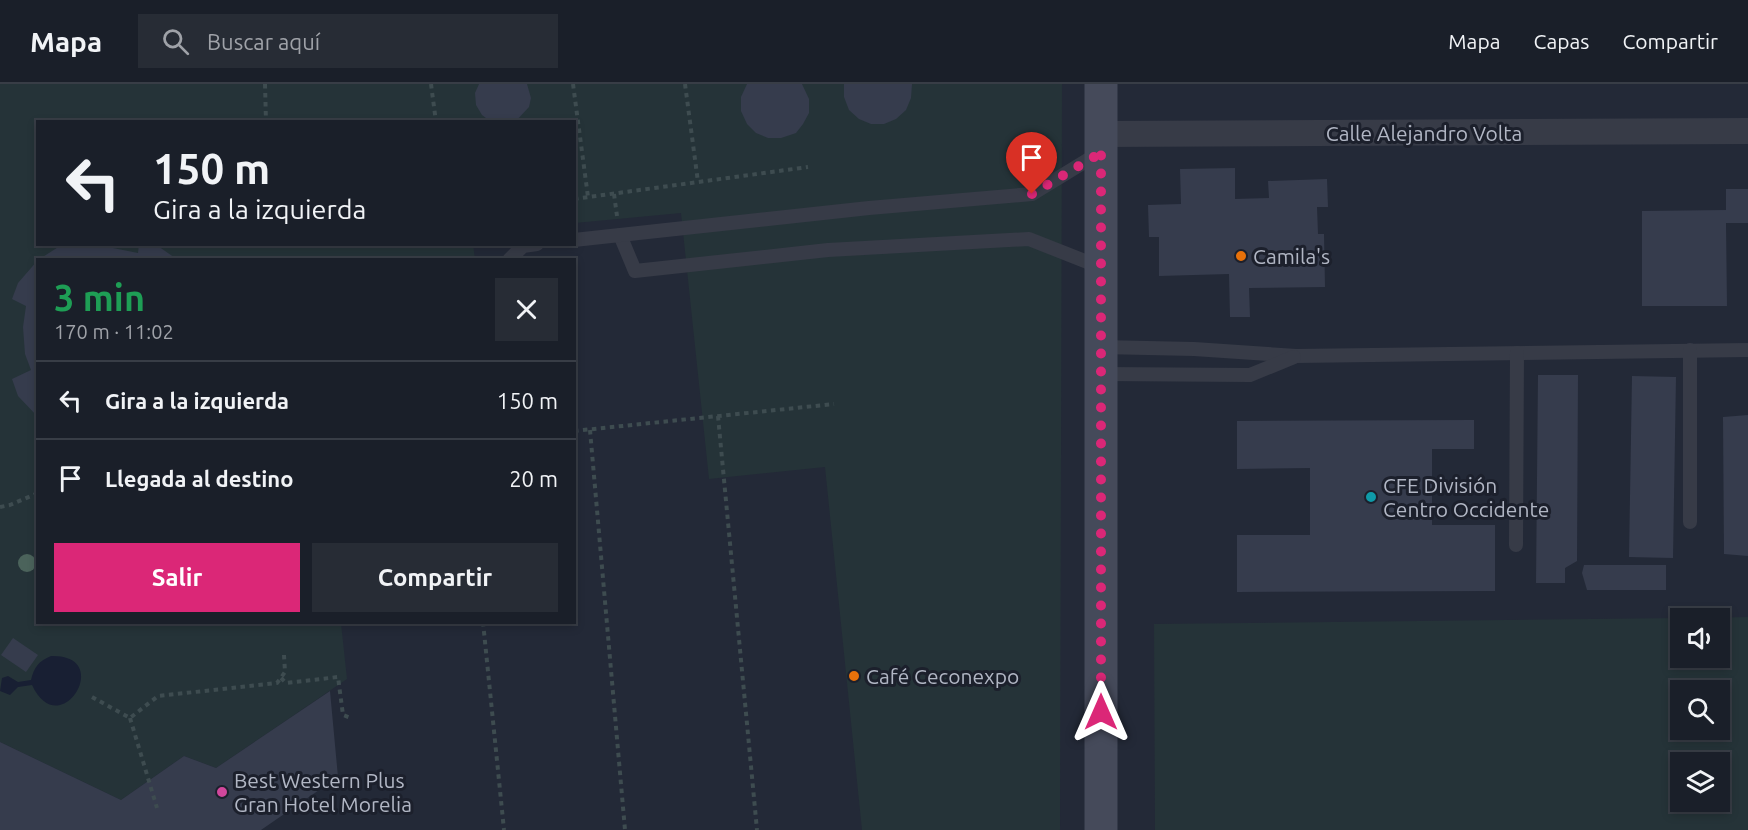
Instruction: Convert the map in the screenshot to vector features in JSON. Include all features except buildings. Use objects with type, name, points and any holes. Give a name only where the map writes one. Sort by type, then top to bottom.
[{"type":"street","points":[[1101,84],[1101,830]]},
{"type":"street","name":"Calle Alejandro Volta","points":[[1101,141],[1748,131]]},
{"type":"lane","points":[[576,240],[1032,194],[1099,154],[1101,141]]},
{"type":"lane","points":[[620,235],[635,270],[653,272],[828,250],[1029,238],[1100,267],[1101,273]]},
{"type":"lane","points":[[511,258],[523,246]]},
{"type":"lane","points":[[1101,360],[1200,349],[1296,356],[1748,350]]},
{"type":"lane","points":[[1690,351],[1690,522]]},
{"type":"lane","points":[[1516,545],[1517,353]]},
{"type":"lane","points":[[1101,360],[1250,375],[1296,356]]},
{"type":"path","points":[[265,84],[266,120]]},
{"type":"path","points":[[431,84],[436,120]]},
{"type":"path","points":[[573,84],[588,197]]},
{"type":"path","points":[[685,84],[698,182]]},
{"type":"path","points":[[576,199],[808,167]]},
{"type":"path","points":[[576,431],[834,404]]},
{"type":"path","points":[[718,416],[757,830]]},
{"type":"path","points":[[590,430],[625,830]]},
{"type":"path","points":[[0,507],[10,506],[36,494]]},
{"type":"path","points":[[483,624],[504,830]]},
{"type":"path","points":[[130,718],[158,696],[277,683],[285,672],[284,655]]},
{"type":"path","points":[[281,678],[286,682],[338,677],[343,715],[351,718]]},
{"type":"path","points":[[92,697],[130,718],[157,808]]},
{"type":"shaded area","points":[[0,84],[1062,84],[1060,830],[862,830],[825,467],[709,479],[681,213],[576,223],[576,120],[36,120],[36,246],[473,246],[475,258],[36,258],[36,624],[341,624],[347,679],[216,768],[184,756],[121,800],[0,742]]},
{"type":"shaded area","points":[[1730,617],[1748,617],[1748,830],[1155,830],[1154,624],[1670,618],[1670,668],[1730,668]]},
{"type":"water","points":[[51,656],[70,659],[79,668],[81,680],[76,692],[67,702],[56,706],[44,701],[32,685],[18,687],[10,695],[0,691],[2,678],[8,676],[18,682],[31,680],[38,665]]},
{"type":"place","name":"Camila's","points":[[1241,256]]},
{"type":"place","name":"CFE División Centro Occidente","points":[[1371,497]]},
{"type":"place","name":"Café Ceconexpo","points":[[854,676]]},
{"type":"place","name":"Best Western Plus Gran Hotel Morelia","points":[[222,792]]},
{"type":"route","points":[[1032,194],[1099,154],[1101,149],[1101,712]]}]
